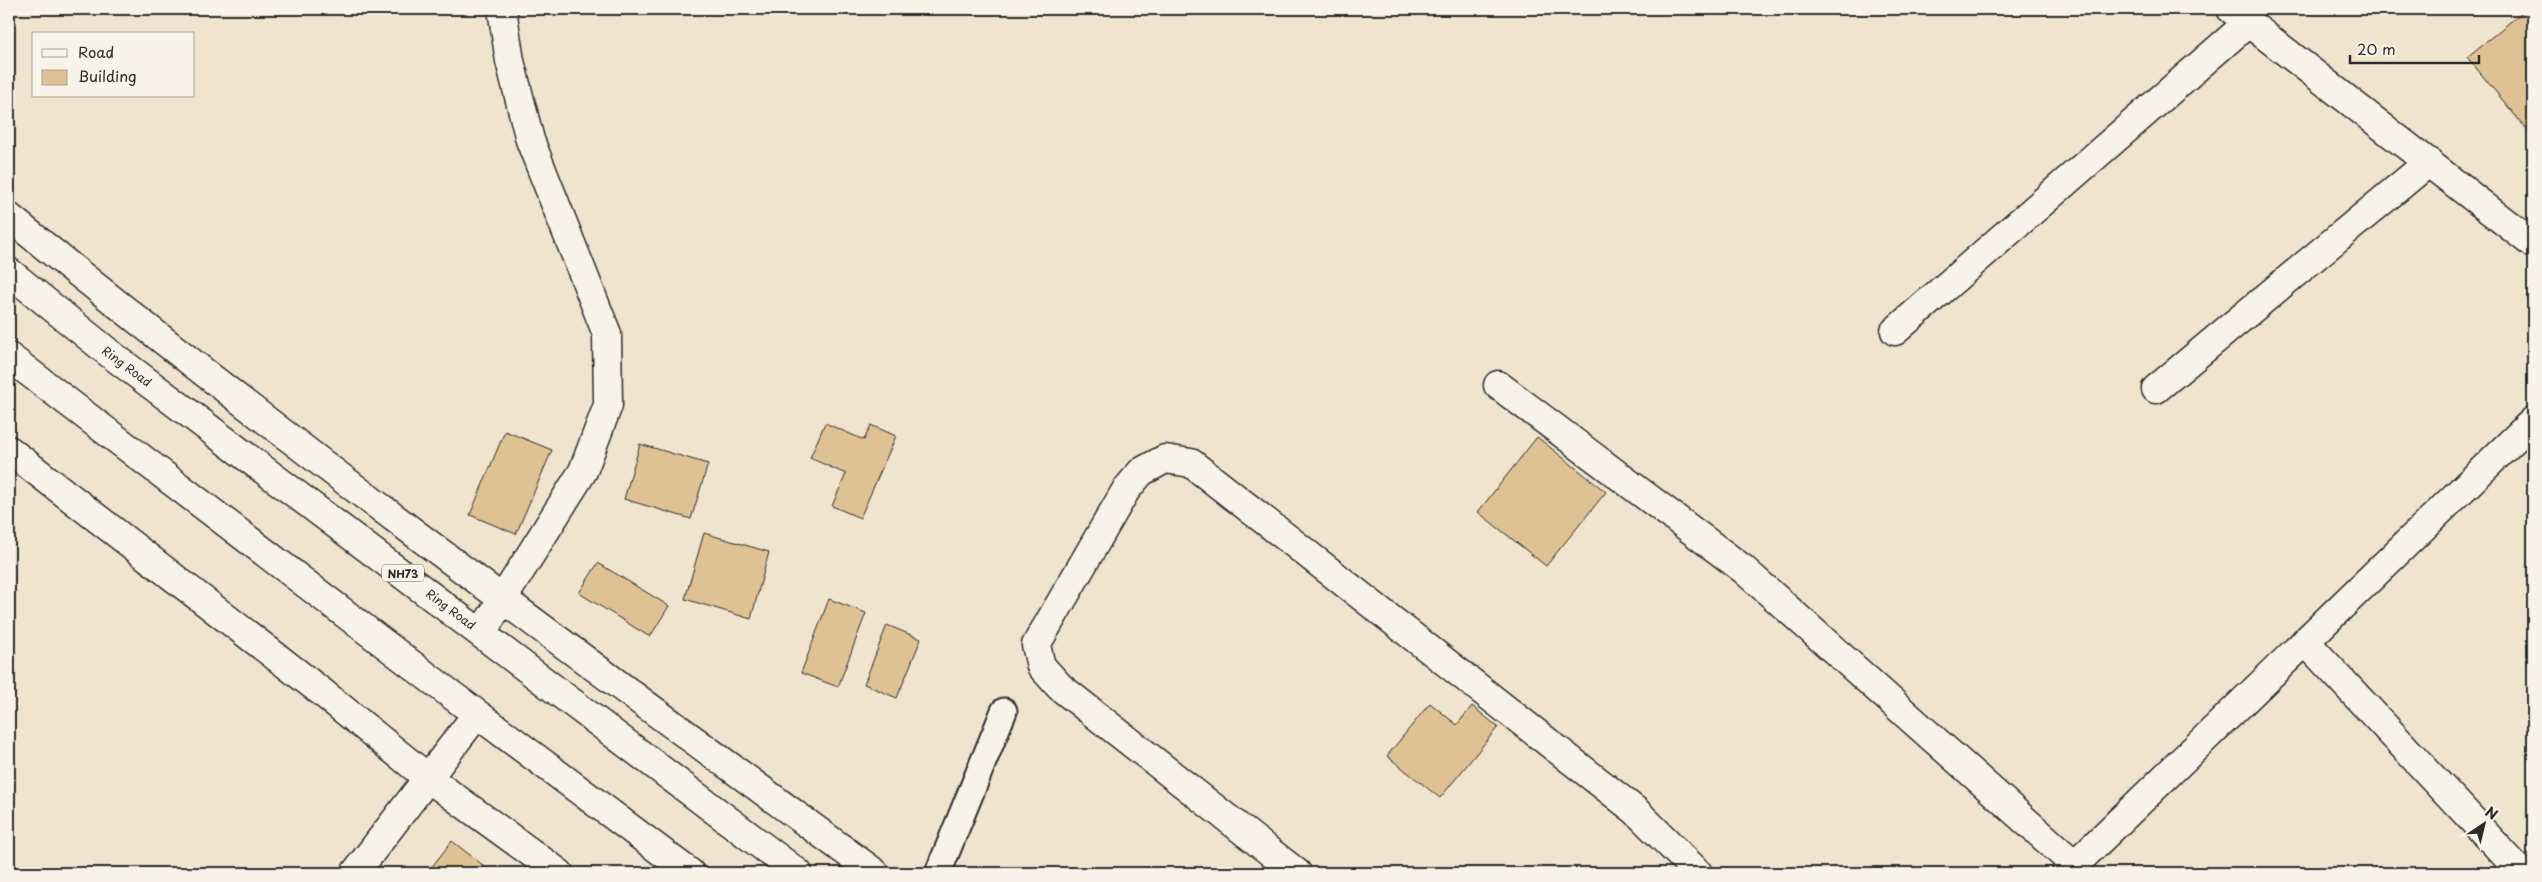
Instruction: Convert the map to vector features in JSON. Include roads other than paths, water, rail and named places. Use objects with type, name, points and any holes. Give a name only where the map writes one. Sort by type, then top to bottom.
[{"type":"main road","points":[[482,632],[583,472],[608,405],[607,334],[530,140],[510,61],[502,9]]},
{"type":"main road","points":[[1895,331],[2240,15],[2533,244]]},
{"type":"main road","points":[[2156,389],[2429,162]]},
{"type":"main road","points":[[9,217],[134,318],[502,600],[875,873]]},
{"type":"main road","name":"Ring Road","points":[[9,272],[109,353],[482,632],[798,873]]},
{"type":"main road","points":[[9,356],[477,714],[690,873]]},
{"type":"main road","points":[[1498,385],[1743,569],[2070,869],[2533,421]]},
{"type":"main road","points":[[9,450],[323,693],[428,778],[559,873]]},
{"type":"main road","points":[[1297,873],[1060,687],[1041,666],[1036,645],[1126,490],[1141,472],[1165,459],[1191,463],[1636,812],[1698,873]]},
{"type":"main road","points":[[2305,641],[2522,873]]},
{"type":"main road","points":[[355,873],[477,714]]},
{"type":"lane","points":[[938,873],[1004,711]]}]
